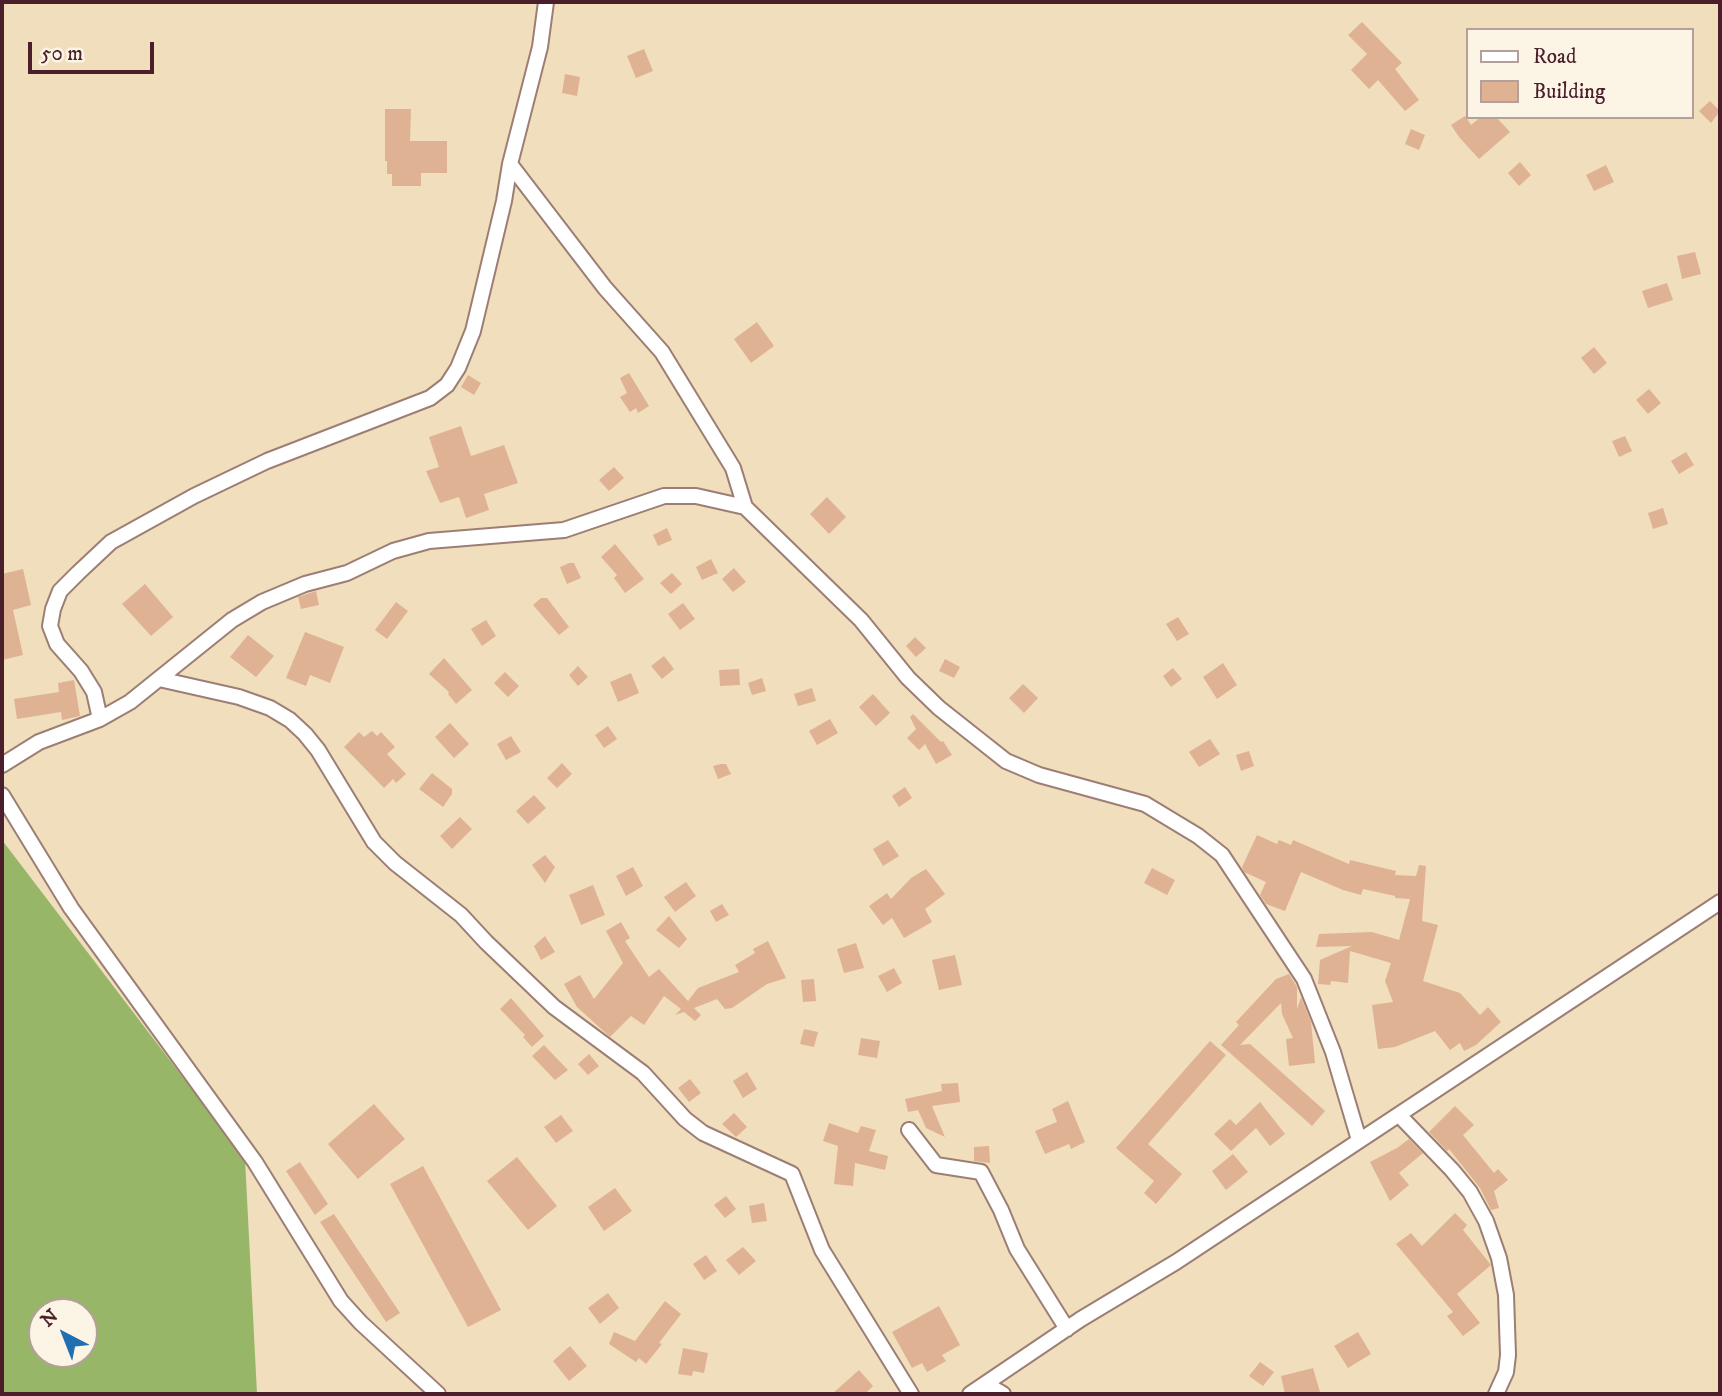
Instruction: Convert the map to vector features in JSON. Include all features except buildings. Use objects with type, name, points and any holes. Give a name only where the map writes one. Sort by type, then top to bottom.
[{"type":"street","points":[[100,719],[94,692],[81,671],[57,643],[50,626],[53,609],[61,591],[111,542],[194,496],[267,461],[430,398],[447,385],[458,369],[473,331],[504,201],[510,164],[540,47],[546,2]]},
{"type":"street","points":[[510,164],[605,288],[662,352],[733,468],[745,507],[861,620],[908,678],[931,701],[1006,761],[1039,775],[1145,804],[1198,836],[1222,855],[1304,979],[1333,1052],[1359,1140]]},
{"type":"street","points":[[2,765],[39,742],[100,719],[130,702],[232,620],[262,603],[305,584],[347,573],[393,551],[429,541],[564,530],[664,496],[696,496],[745,507]]},
{"type":"street","points":[[159,679],[239,697],[270,708],[290,720],[318,750],[374,842],[395,863],[461,915],[554,1007],[643,1073],[685,1119],[703,1133],[792,1174],[822,1250],[911,1394]]},
{"type":"street","points":[[2,796],[71,908],[255,1162],[341,1301],[438,1394]]},
{"type":"street","points":[[970,1394],[1067,1329],[1176,1262],[1720,902]]},
{"type":"street","points":[[1399,1115],[1470,1192],[1486,1221],[1495,1246],[1506,1294],[1508,1355],[1506,1372],[1496,1394]]},
{"type":"street","points":[[909,1130],[936,1165],[981,1172],[1017,1249],[1067,1329]]},
{"type":"street","points":[[986,1384],[1003,1394]]},
{"type":"green space","points":[[2,840],[245,1159],[257,1394],[2,1394]]}]
